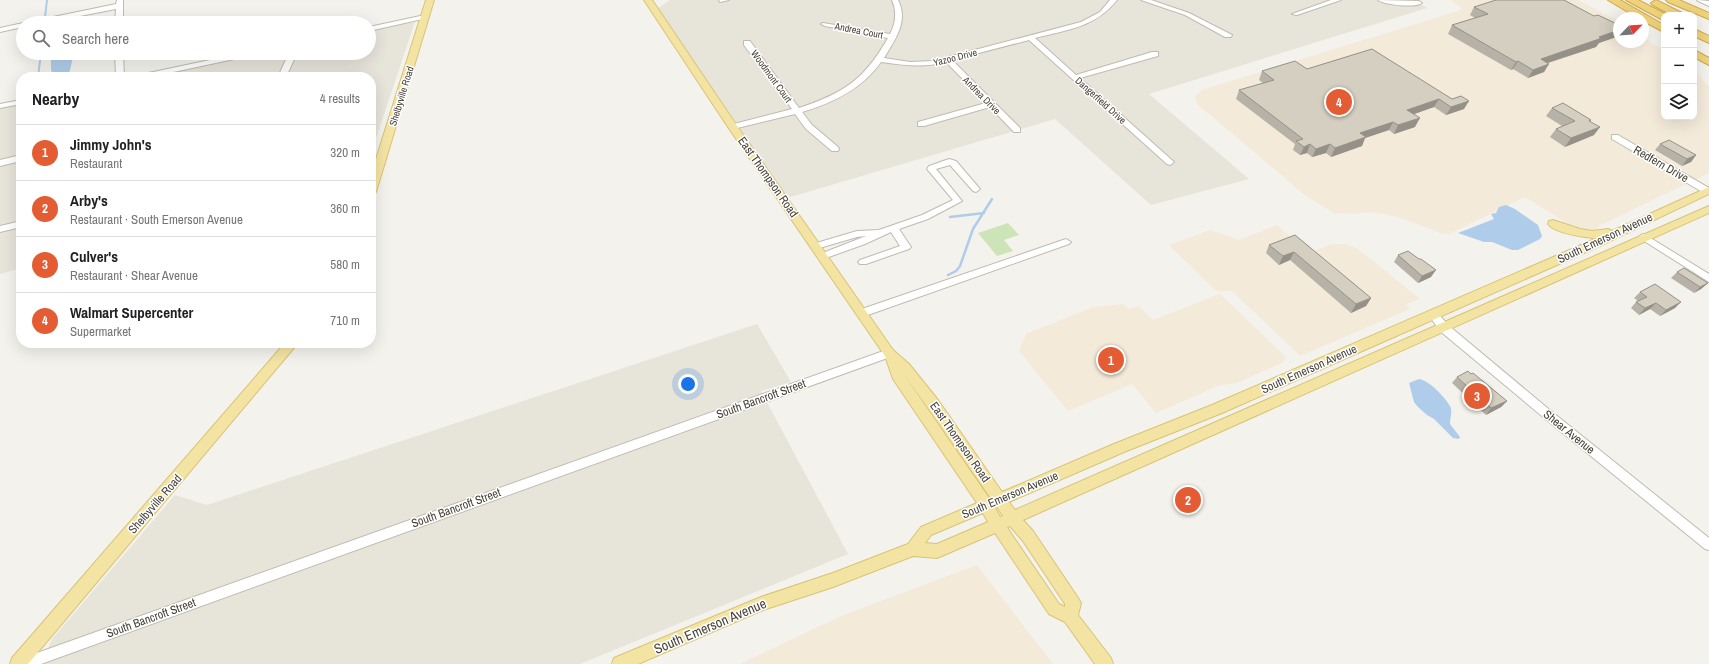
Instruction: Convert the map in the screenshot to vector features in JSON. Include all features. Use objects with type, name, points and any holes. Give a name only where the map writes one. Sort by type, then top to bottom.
[{"type":"highway","points":[[1606,0],[1627,12]]},
{"type":"highway","points":[[1613,0],[1661,27]]},
{"type":"highway","points":[[1631,0],[1661,15]]},
{"type":"highway","points":[[1649,0],[1673,12]]},
{"type":"highway","points":[[1671,0],[1709,16]]},
{"type":"highway","points":[[1697,24],[1709,30]]},
{"type":"highway","points":[[1649,25],[1661,32]]},
{"type":"highway","points":[[1697,34],[1709,40]]},
{"type":"highway","points":[[1697,48],[1709,54]]},
{"type":"highway","points":[[1697,55],[1709,62]]},
{"type":"main road","name":"Shelbyville Road","points":[[376,176],[430,0]]},
{"type":"main road","name":"East Thompson Road","points":[[648,0],[733,127],[889,353],[905,367],[933,404],[1013,519],[1028,536],[1073,603],[1070,617]]},
{"type":"main road","name":"South Emerson Avenue","points":[[913,549],[926,531],[1117,449],[1217,409],[1619,232],[1708,190]]},
{"type":"main road","name":"South Emerson Avenue","points":[[620,664],[761,604],[833,580],[913,549],[937,551],[1013,519],[1709,209]]},
{"type":"main road","points":[[1553,224],[1574,232],[1592,236],[1619,232]]},
{"type":"main road","name":"Shelbyville Road","points":[[18,664],[288,348]]},
{"type":"main road","name":"East Thompson Road","points":[[889,353],[897,376],[987,506],[1054,609],[1070,617],[1105,664]]},
{"type":"street","points":[[733,127],[834,98],[852,88],[870,73],[892,37],[899,22],[899,15],[895,0]]},
{"type":"street","name":"Yazoo Drive","points":[[879,59],[916,64],[948,60],[1089,21],[1102,13],[1114,0]]},
{"type":"street","points":[[1144,0],[1187,14],[1228,34]]},
{"type":"street","points":[[1295,14],[1338,0]]},
{"type":"street","points":[[1381,0],[1398,3],[1419,3]]},
{"type":"street","points":[[1700,0],[1709,4]]},
{"type":"street","points":[[64,16],[119,3],[119,16]]},
{"type":"street","points":[[376,28],[425,17]]},
{"type":"street","name":"Andrea Court","points":[[825,24],[892,37]]},
{"type":"street","points":[[0,30],[16,27]]},
{"type":"street","name":"Dangerfield Drive","points":[[1031,38],[1170,162]]},
{"type":"street","name":"Woodmont Court","points":[[747,43],[809,127],[835,149]]},
{"type":"street","points":[[1076,77],[1155,54]]},
{"type":"street","points":[[119,60],[120,72]]},
{"type":"street","points":[[163,72],[220,60]]},
{"type":"street","points":[[284,72],[290,60]]},
{"type":"street","name":"Andrea Drive","points":[[948,60],[1017,130]]},
{"type":"street","points":[[0,106],[16,103]]},
{"type":"street","points":[[921,124],[991,104]]},
{"type":"street","name":"Redfern Drive","points":[[1615,137],[1708,190]]},
{"type":"street","points":[[0,163],[16,159]]},
{"type":"street","points":[[820,251],[862,242],[882,232],[925,217],[958,201],[931,169],[932,168],[949,162],[953,163],[976,189]]},
{"type":"street","points":[[0,229],[16,225]]},
{"type":"street","points":[[863,262],[906,247],[893,228]]},
{"type":"street","points":[[1644,238],[1709,279]]},
{"type":"street","points":[[862,313],[1066,242]]},
{"type":"street","name":"Shear Avenue","points":[[1433,314],[1444,328],[1542,410],[1709,545]]},
{"type":"street","name":"South Bancroft Street","points":[[23,664],[889,353]]},
{"type":"shaded area","points":[[670,0],[1414,0],[1427,8],[1149,94],[1249,179],[1151,205],[1055,119],[787,198],[658,8]]},
{"type":"shaded area","points":[[1450,0],[1578,0],[1613,18],[1613,48],[1649,48],[1649,41],[1661,49],[1661,120],[1697,120],[1697,74],[1709,86],[1709,173],[1601,225],[1594,231],[1580,231],[1525,197],[1449,234],[1440,233],[1398,217],[1371,212],[1353,214],[1334,213],[1306,196],[1197,104],[1195,97],[1202,90],[1461,10],[1462,8]]},
{"type":"shaded area","points":[[415,22],[376,138],[376,72],[175,72],[232,60],[376,60],[376,30]]},
{"type":"shaded area","points":[[16,105],[16,269],[0,274],[0,108]]},
{"type":"shaded area","points":[[1277,225],[1309,253],[1332,244],[1346,244],[1358,249],[1420,299],[1406,304],[1410,309],[1300,356],[1232,291],[1216,291],[1169,245],[1210,230],[1239,240]]},
{"type":"shaded area","points":[[1220,294],[1285,356],[1284,362],[1237,383],[1218,386],[1156,413],[1132,384],[1068,411],[1019,351],[1026,334],[1093,307],[1124,304],[1129,309],[1138,306],[1153,320]]},
{"type":"shaded area","points":[[757,324],[791,382],[761,391],[848,554],[580,664],[41,664],[52,639],[175,495],[207,505]]},
{"type":"shaded area","points":[[977,565],[1053,664],[740,664],[841,616]]},
{"type":"green space","points":[[1008,223],[1019,235],[1004,240],[1013,251],[997,256],[978,233]]},
{"type":"water","points":[[51,60],[72,60],[69,72],[52,72]]},
{"type":"water","points":[[1506,205],[1515,209],[1538,225],[1542,236],[1540,239],[1518,250],[1512,250],[1492,242],[1484,242],[1458,233],[1494,219],[1491,214],[1496,213],[1499,207]]},
{"type":"water","points":[[1419,379],[1432,386],[1449,404],[1451,408],[1450,424],[1460,437],[1459,439],[1453,438],[1414,402],[1409,383]]},
{"type":"building","points":[[1496,0],[1564,0],[1594,16],[1598,15],[1613,22],[1613,32],[1599,37],[1602,38],[1541,59],[1549,64],[1533,70],[1518,61],[1516,62],[1452,25],[1488,14],[1474,7]]},
{"type":"building","points":[[1372,49],[1452,99],[1461,96],[1469,101],[1451,107],[1439,99],[1407,110],[1420,118],[1398,125],[1393,122],[1360,133],[1366,137],[1335,148],[1330,144],[1316,149],[1310,144],[1304,147],[1296,141],[1303,139],[1239,90],[1274,80],[1262,71],[1295,61],[1307,69]]},
{"type":"building","points":[[1563,103],[1600,127],[1571,138],[1556,129],[1575,121],[1552,108]]},
{"type":"building","points":[[1669,140],[1696,155],[1687,159],[1660,144]]},
{"type":"building","points":[[1295,235],[1371,298],[1356,304],[1294,252],[1283,256],[1269,245]]},
{"type":"building","points":[[1408,251],[1436,270],[1422,276],[1398,255]]},
{"type":"building","points":[[1684,268],[1708,283],[1700,287],[1677,272]]},
{"type":"building","points":[[1655,284],[1681,302],[1666,310],[1656,303],[1645,308],[1636,302],[1647,297],[1640,292]]},
{"type":"building","points":[[1468,371],[1471,374],[1473,373],[1507,401],[1491,408],[1457,377]]},
{"type":"waterway","points":[[45,16],[47,0]]},
{"type":"waterway","points":[[39,72],[40,60]]},
{"type":"waterway","points":[[983,213],[992,199]]},
{"type":"waterway","points":[[948,275],[956,271],[960,266],[973,229],[983,213]]},
{"type":"waterway","points":[[950,217],[983,213]]},
{"type":"place","name":"Walmart Supercenter","points":[[1339,102]]},
{"type":"place","name":"Jimmy John's","points":[[1111,360]]},
{"type":"place","name":"Culver's","points":[[1477,396]]},
{"type":"place","name":"Arby's","points":[[1188,500]]}]
